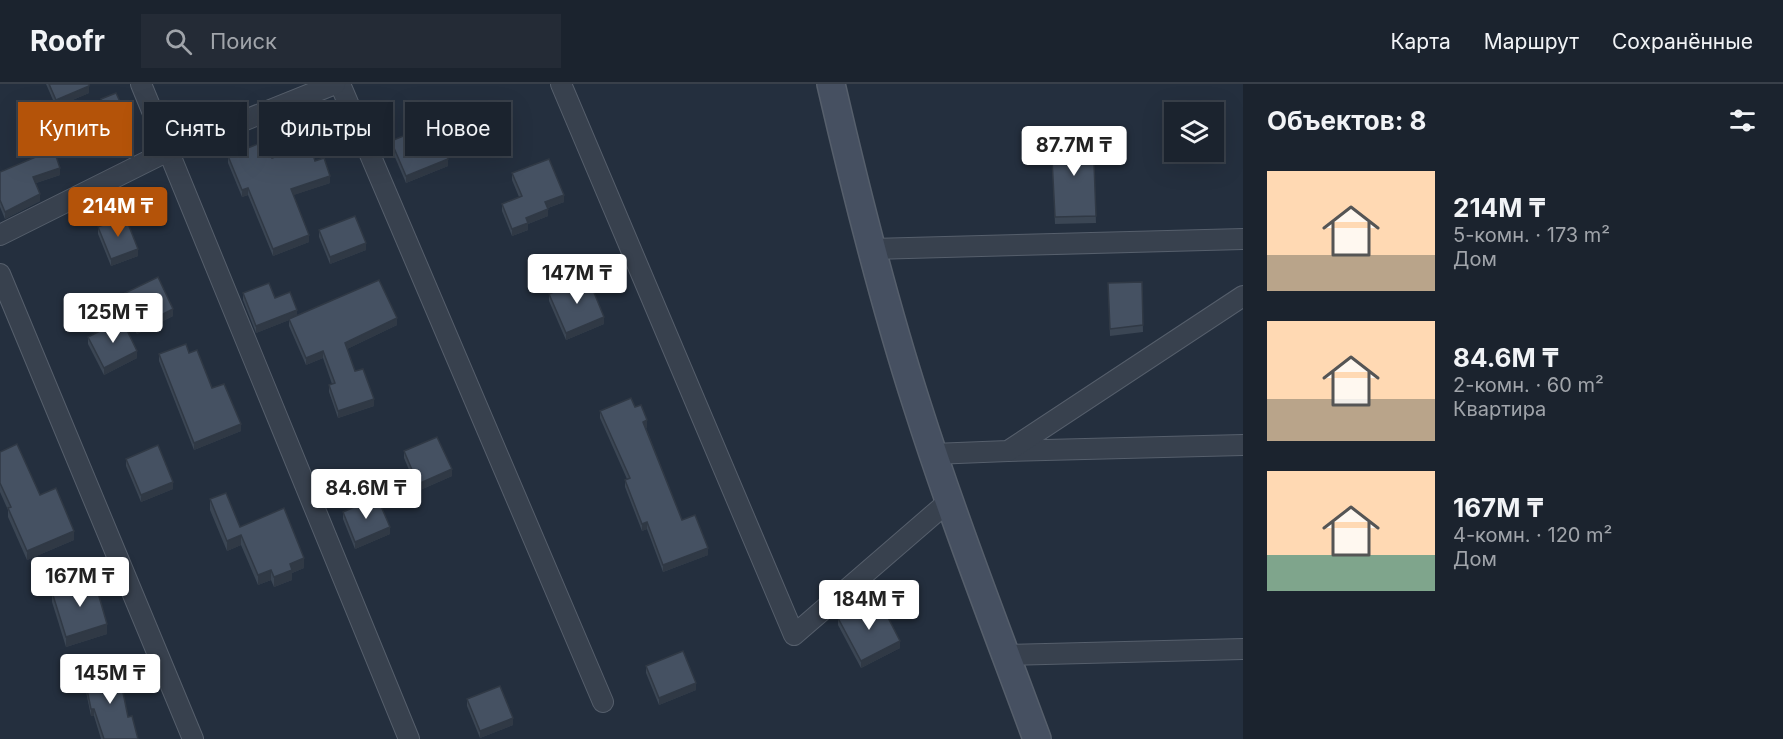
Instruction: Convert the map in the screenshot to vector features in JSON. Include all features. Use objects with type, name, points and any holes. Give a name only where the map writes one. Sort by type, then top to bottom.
[{"type":"street","points":[[141,84],[148,102]]},
{"type":"street","points":[[247,120],[337,84],[603,702]]},
{"type":"street","points":[[561,84],[794,635],[949,501]]},
{"type":"street","points":[[831,84],[872,249],[933,454],[1037,739]]},
{"type":"street","points":[[0,235],[158,156]]},
{"type":"street","points":[[170,156],[409,739]]},
{"type":"street","points":[[872,249],[1243,239]]},
{"type":"street","points":[[0,274],[192,739]]},
{"type":"street","points":[[1008,451],[1243,296]]},
{"type":"street","points":[[933,454],[1243,445]]},
{"type":"street","points":[[1006,655],[1243,649]]},
{"type":"building","points":[[49,84],[89,84],[89,86],[56,100]]},
{"type":"building","points":[[116,93],[120,102],[102,102],[101,99]]},
{"type":"building","points":[[405,135],[405,156],[447,156],[448,159],[406,176],[393,146],[393,140]]},
{"type":"building","points":[[1093,137],[1096,216],[1055,217],[1051,139]]},
{"type":"building","points":[[259,143],[259,156],[271,156],[272,158],[313,156],[315,161],[324,158],[330,176],[291,189],[309,235],[273,249],[248,188],[242,190],[228,156],[247,156],[247,148]]},
{"type":"building","points":[[38,156],[56,156],[60,168],[33,177],[40,194],[5,212],[0,200],[0,172]]},
{"type":"building","points":[[549,159],[564,195],[545,202],[548,209],[526,218],[528,223],[512,229],[502,204],[522,196],[512,173]]},
{"type":"building","points":[[125,216],[138,249],[111,259],[98,227]]},
{"type":"building","points":[[355,216],[366,243],[330,257],[319,230]]},
{"type":"building","points":[[158,277],[173,309],[137,327],[121,295]]},
{"type":"building","points":[[588,278],[604,317],[566,333],[549,294]]},
{"type":"building","points":[[379,280],[397,318],[345,343],[355,371],[363,369],[374,399],[338,411],[329,385],[335,383],[323,351],[306,358],[289,319]]},
{"type":"building","points":[[1142,282],[1143,325],[1110,329],[1108,283]]},
{"type":"building","points":[[269,283],[275,298],[290,292],[297,310],[256,326],[243,293]]},
{"type":"building","points":[[122,320],[137,351],[104,368],[88,337]]},
{"type":"building","points":[[186,344],[189,353],[197,350],[212,388],[224,384],[241,424],[194,443],[159,354]]},
{"type":"building","points":[[631,398],[635,407],[641,405],[647,420],[643,422],[682,520],[695,515],[708,548],[663,565],[647,522],[642,524],[625,480],[630,478],[600,411]]},
{"type":"building","points":[[437,437],[452,469],[418,484],[404,451]]},
{"type":"building","points":[[17,444],[40,495],[56,488],[74,531],[27,551],[0,483],[0,452]]},
{"type":"building","points":[[158,445],[173,482],[141,495],[126,459]]},
{"type":"building","points":[[226,493],[240,527],[284,508],[304,558],[290,564],[292,570],[274,577],[271,570],[258,575],[241,535],[227,541],[210,499]]},
{"type":"building","points":[[377,497],[390,527],[355,542],[343,512]]},
{"type":"building","points":[[94,579],[107,624],[66,637],[52,592]]},
{"type":"building","points":[[881,604],[900,641],[861,661],[838,618],[858,609],[861,614]]},
{"type":"building","points":[[683,651],[696,683],[659,698],[646,666]]},
{"type":"building","points":[[118,668],[128,717],[132,716],[138,739],[104,739],[94,709],[91,709],[84,675]]},
{"type":"building","points":[[500,686],[513,718],[480,731],[467,699]]}]
